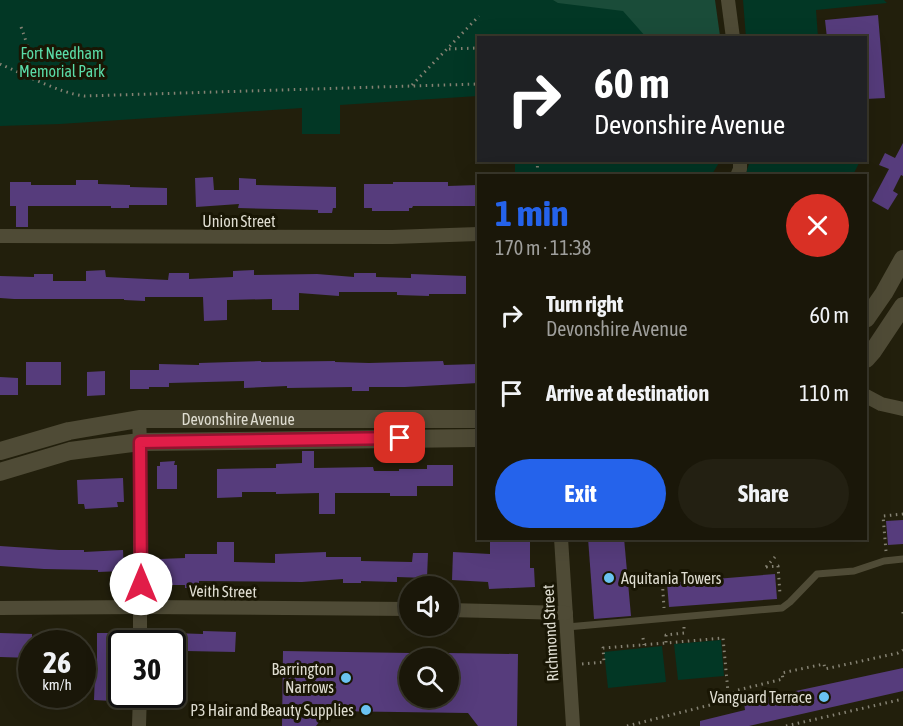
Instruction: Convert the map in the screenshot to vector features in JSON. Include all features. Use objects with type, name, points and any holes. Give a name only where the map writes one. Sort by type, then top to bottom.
[{"type":"street","points":[[728,0],[733,36]]},
{"type":"street","name":"Union Street","points":[[0,236],[392,237],[477,234]]},
{"type":"street","points":[[867,318],[884,294],[903,259]]},
{"type":"street","points":[[867,358],[903,306]]},
{"type":"street","points":[[867,397],[881,404],[903,409]]},
{"type":"street","points":[[139,419],[140,630]]},
{"type":"street","name":"Devonshire Avenue","points":[[0,451],[69,430],[139,419],[477,419]]},
{"type":"street","name":"Devonshire Avenue","points":[[0,472],[70,451],[140,442],[477,438]]},
{"type":"street","name":"Richmond Street","points":[[561,540],[573,726]]},
{"type":"street","name":"Veith Street","points":[[0,608],[399,609]]},
{"type":"street","points":[[459,610],[566,613]]},
{"type":"street","points":[[139,726],[140,708]]},
{"type":"lane","points":[[567,627],[782,608],[817,574],[854,571],[884,561],[903,559]]},
{"type":"path","points":[[411,86],[479,16]]},
{"type":"path","points":[[21,27],[29,58],[26,76]]},
{"type":"path","points":[[447,49],[477,48]]},
{"type":"path","points":[[0,64],[75,95],[84,96],[477,84]]},
{"type":"path","points":[[886,546],[883,516],[903,514]]},
{"type":"path","points":[[775,557],[766,567],[778,566],[779,582]]},
{"type":"path","points":[[662,577],[663,602]]},
{"type":"path","points":[[903,612],[903,618]]},
{"type":"path","points":[[666,643],[666,634],[684,633]]},
{"type":"path","points":[[643,638],[644,645]]},
{"type":"path","points":[[581,664],[604,662],[603,648],[723,638],[728,692],[731,695]]},
{"type":"path","points":[[627,726],[730,700],[731,695],[738,690],[783,679],[782,673],[824,664],[825,669],[903,650]]},
{"type":"path","points":[[786,726],[903,699]]},
{"type":"green space","name":"Fort Needham Memorial Park","points":[[0,0],[712,0],[715,36],[477,36],[477,96],[340,105],[340,134],[302,134],[302,108],[0,126]]},
{"type":"green space","points":[[553,0],[715,0],[720,36],[645,36],[623,11],[558,3]]},
{"type":"green space","points":[[743,0],[884,0],[887,3],[816,10],[818,36],[746,36]]},
{"type":"green space","points":[[515,162],[719,162],[712,174],[515,174]]},
{"type":"green space","points":[[750,162],[860,162],[854,174],[746,174]]},
{"type":"green space","points":[[721,640],[724,676],[678,680],[674,644]]},
{"type":"green space","points":[[662,646],[666,682],[608,688],[604,652]]},
{"type":"building","points":[[878,15],[885,98],[867,99],[867,36],[827,36],[825,20]]},
{"type":"building","points":[[903,143],[903,176],[901,175],[893,191],[898,194],[888,210],[872,201],[889,169],[879,165],[885,153],[895,158]]},
{"type":"building","points":[[213,177],[214,190],[239,190],[239,178],[256,179],[256,185],[336,187],[336,208],[333,208],[332,213],[318,213],[318,210],[238,208],[239,204],[196,207],[195,178]]},
{"type":"building","points":[[76,180],[98,180],[98,184],[130,185],[130,187],[167,188],[167,205],[129,205],[129,208],[28,206],[28,227],[16,227],[16,206],[10,206],[10,182],[31,182],[31,185],[76,185]]},
{"type":"building","points":[[393,182],[448,182],[448,186],[477,185],[477,206],[413,206],[409,208],[409,211],[372,211],[372,208],[364,208],[364,184],[393,184]]},
{"type":"building","points":[[105,270],[106,277],[168,280],[169,273],[189,273],[189,279],[233,277],[233,271],[254,270],[254,275],[317,274],[354,277],[354,273],[376,273],[376,277],[411,278],[411,274],[466,276],[466,294],[429,294],[429,296],[397,295],[397,292],[339,292],[339,296],[299,293],[299,310],[272,310],[272,299],[227,300],[227,320],[204,321],[203,297],[145,297],[145,301],[0,298],[0,276],[34,277],[34,274],[53,274],[53,281],[86,281],[86,271]]},
{"type":"building","points":[[443,361],[444,365],[477,364],[477,383],[369,387],[369,391],[352,391],[352,387],[244,388],[244,381],[169,383],[169,387],[130,389],[130,370],[159,370],[159,364],[199,365],[199,363]]},
{"type":"building","points":[[26,362],[61,362],[61,385],[26,385]]},
{"type":"building","points":[[105,371],[105,395],[87,396],[87,372]]},
{"type":"building","points":[[0,377],[18,378],[18,395],[0,395]]},
{"type":"building","points":[[302,451],[314,451],[314,468],[373,467],[374,471],[399,471],[399,469],[427,469],[427,465],[453,465],[453,486],[417,486],[417,496],[390,496],[390,493],[335,493],[335,514],[319,514],[319,493],[242,492],[242,497],[217,498],[217,469],[276,468],[276,464],[302,463]]},
{"type":"building","points":[[175,461],[177,489],[157,489],[157,466],[160,466],[160,462]]},
{"type":"building","points":[[123,478],[124,502],[117,502],[118,507],[85,509],[84,504],[78,504],[77,480]]},
{"type":"building","points":[[903,520],[903,544],[888,545],[886,521]]},
{"type":"building","points":[[490,540],[530,540],[530,568],[534,568],[535,587],[489,589],[488,582],[459,580],[459,576],[452,576],[453,552],[490,554]]},
{"type":"building","name":"Aquitania Towers","points":[[588,540],[624,540],[631,616],[594,619]]},
{"type":"building","points":[[217,542],[234,542],[234,562],[275,563],[275,554],[326,552],[326,557],[361,557],[361,561],[412,562],[413,553],[428,553],[427,576],[399,576],[397,582],[343,583],[343,579],[302,582],[199,581],[199,588],[185,588],[185,585],[161,585],[160,559],[185,558],[185,554],[217,554]]},
{"type":"building","points":[[0,546],[84,550],[84,552],[123,550],[124,571],[98,572],[98,570],[0,566]]},
{"type":"building","points":[[775,574],[777,599],[669,607],[667,583]]},
{"type":"building","points":[[203,631],[236,632],[235,652],[186,651],[186,633],[203,634]]},
{"type":"building","points":[[0,633],[18,634],[18,658],[0,657]]},
{"type":"building","points":[[97,633],[108,633],[108,701],[96,700]]},
{"type":"building","name":"Barrington Narrows","points":[[283,651],[399,653],[399,708],[459,708],[459,653],[518,654],[517,726],[478,726],[468,713],[328,711],[316,726],[282,726]]},
{"type":"building","name":"Vanguard Terrace","points":[[903,668],[903,691],[749,726],[700,726],[700,721],[745,710],[744,702]]},
{"type":"place","name":"Aquitania Towers","points":[[609,578]]},
{"type":"place","name":"Barrington Narrows","points":[[346,678]]},
{"type":"place","name":"Vanguard Terrace","points":[[824,697]]},
{"type":"place","name":"P3 Hair and Beauty Supplies","points":[[366,710]]},
{"type":"route","points":[[141,584],[140,442],[400,438]]}]
